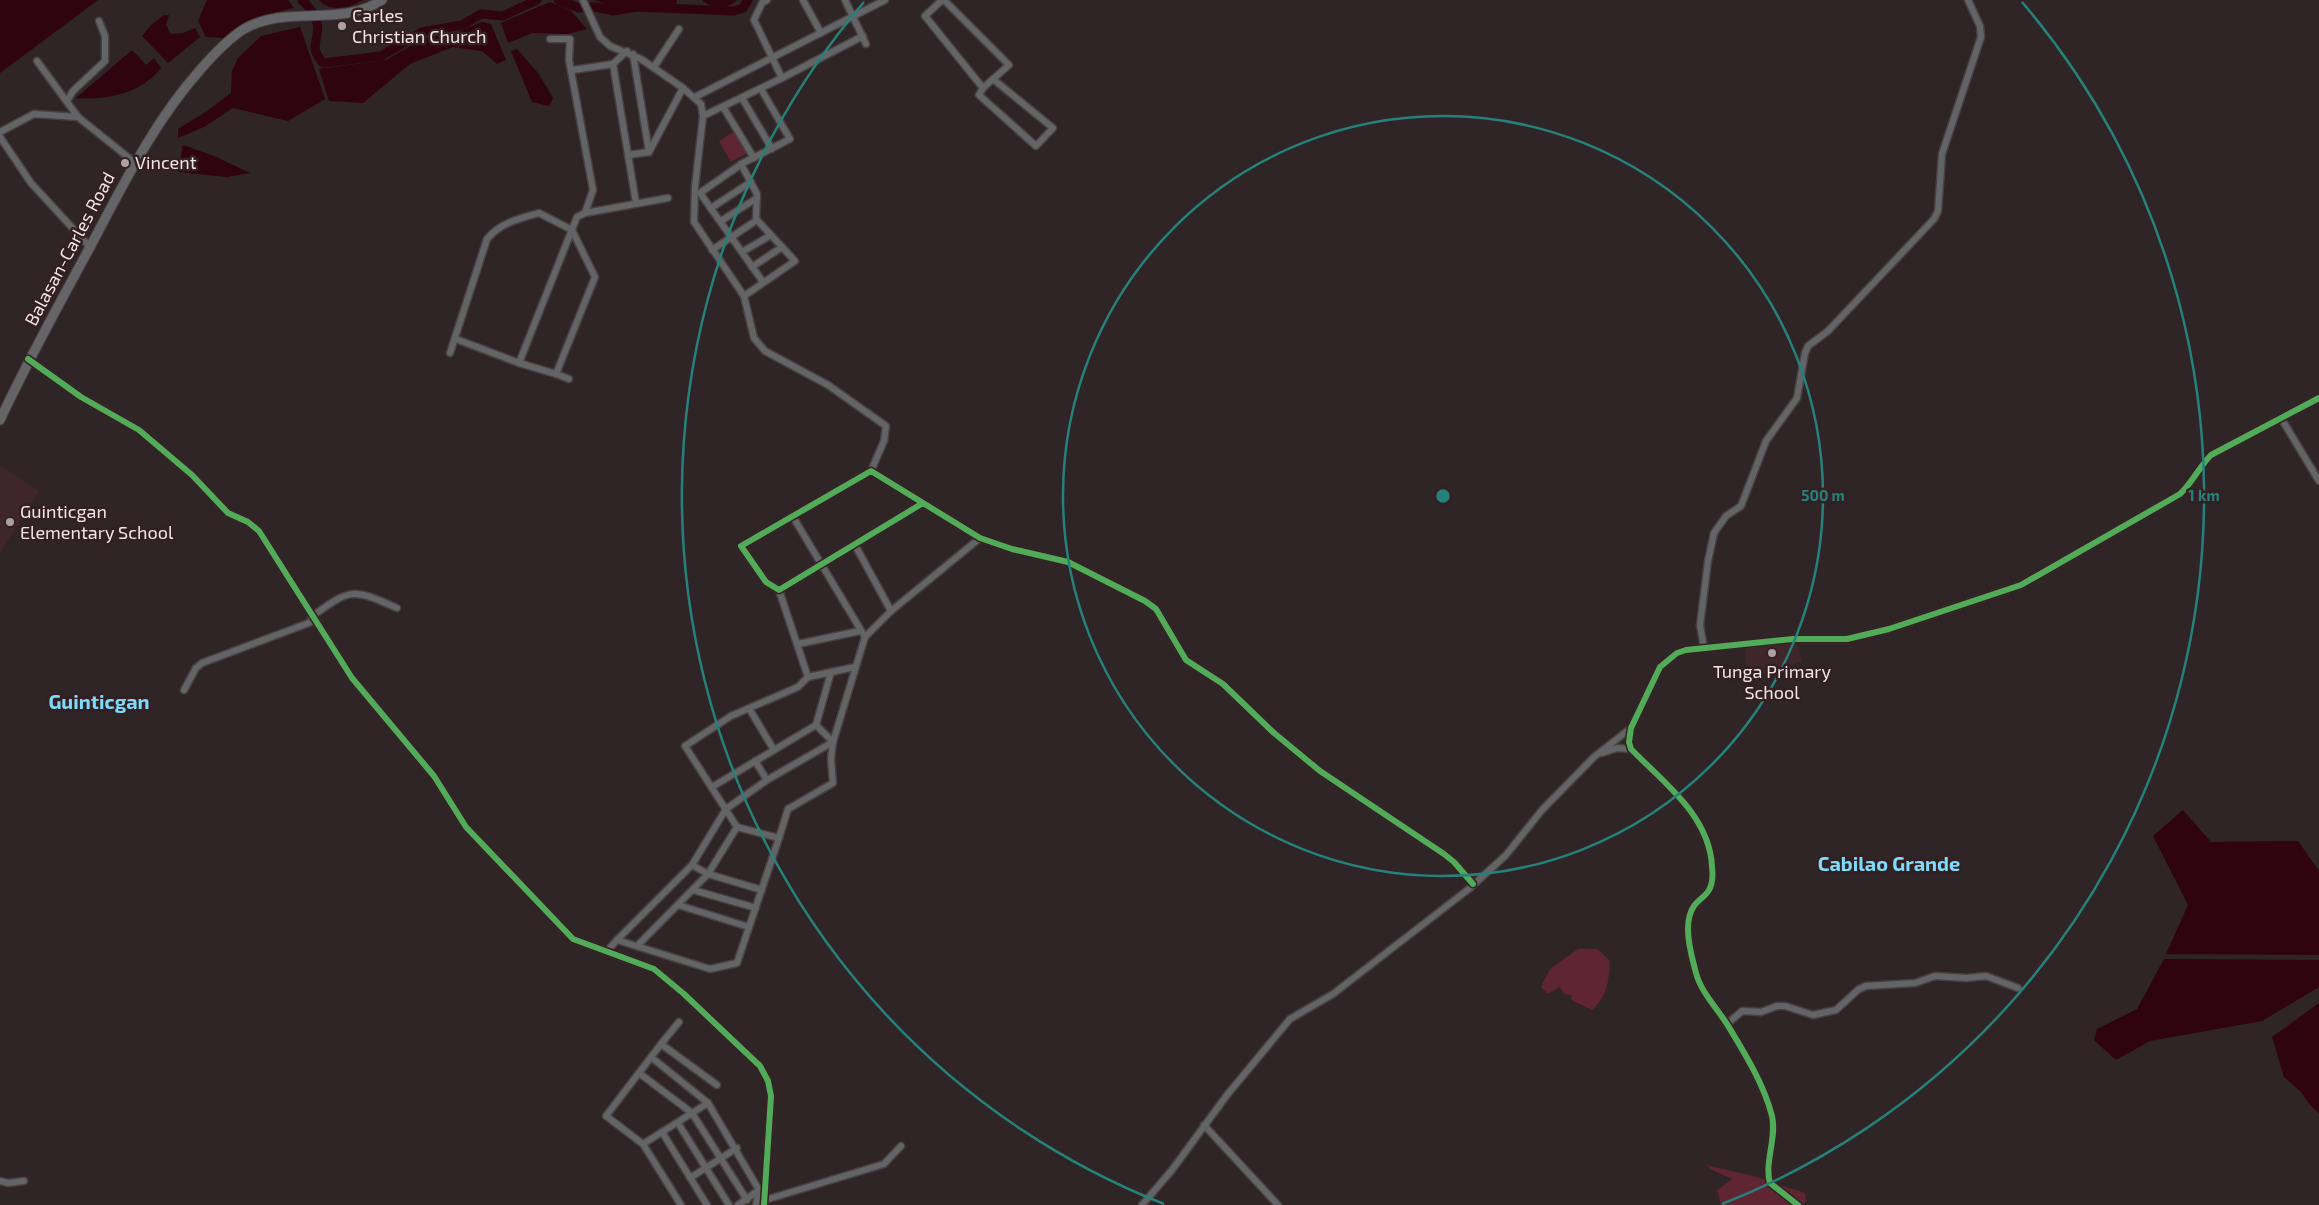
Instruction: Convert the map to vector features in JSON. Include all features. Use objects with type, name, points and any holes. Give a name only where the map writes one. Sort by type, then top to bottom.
[{"type":"main road","name":"Balasan-Carles Road","points":[[0,420],[28,359],[90,248],[134,162],[180,92],[228,41],[245,29],[264,20],[309,15],[347,15],[365,10],[382,0]]},
{"type":"street","points":[[767,0],[762,2],[754,20],[782,78]]},
{"type":"street","points":[[803,0],[821,33]]},
{"type":"street","points":[[845,0],[866,44]]},
{"type":"street","points":[[695,97],[885,0]]},
{"type":"street","points":[[983,88],[924,16],[943,0],[1009,65],[993,79],[983,88],[979,95],[1036,146],[1053,128],[993,79]]},
{"type":"street","points":[[1704,648],[1700,625],[1708,561],[1714,533],[1726,516],[1741,506],[1766,441],[1797,398],[1808,346],[1828,331],[1934,219],[1938,211],[1942,154],[1981,37],[1980,26],[1968,0]]},
{"type":"street","points":[[584,1],[600,37],[610,46],[630,53],[654,67],[695,97],[701,104],[703,116],[695,187],[694,222],[744,296],[754,338],[766,350],[828,385],[886,426],[884,441],[871,471],[741,546],[766,582],[779,590],[808,677]]},
{"type":"street","points":[[66,101],[73,91],[105,61],[105,36],[99,21]]},
{"type":"street","points":[[654,67],[679,29]]},
{"type":"street","points":[[703,116],[761,89],[863,36]]},
{"type":"street","points":[[550,40],[570,39],[570,60],[593,190],[585,213]]},
{"type":"street","points":[[573,70],[613,64],[630,53]]},
{"type":"street","points":[[630,53],[649,152]]},
{"type":"street","points":[[38,61],[78,117],[134,162]]},
{"type":"street","points":[[613,64],[636,204]]},
{"type":"street","points":[[649,152],[683,88]]},
{"type":"street","points":[[761,89],[790,140],[741,164],[700,193],[763,282]]},
{"type":"street","points":[[742,98],[772,149]]},
{"type":"street","points":[[725,110],[754,158]]},
{"type":"street","points":[[0,132],[34,114],[78,117]]},
{"type":"street","points":[[0,137],[31,183],[90,248]]},
{"type":"street","points":[[628,155],[649,152]]},
{"type":"street","points":[[741,164],[757,198],[757,220],[795,260],[744,296]]},
{"type":"street","points":[[711,208],[750,182]]},
{"type":"street","points":[[519,363],[577,217],[585,213],[668,198]]},
{"type":"street","points":[[720,222],[757,198]]},
{"type":"street","points":[[450,353],[487,239],[494,230],[539,213],[572,230],[595,277],[556,374]]},
{"type":"street","points":[[712,250],[757,220]]},
{"type":"street","points":[[742,252],[770,235]]},
{"type":"street","points":[[752,267],[782,247]]},
{"type":"street","points":[[456,339],[519,363],[569,379]]},
{"type":"street","points":[[28,359],[81,397],[139,430],[192,475],[228,513],[248,522],[259,531],[352,678],[434,776],[466,827],[573,939],[654,969],[684,994],[765,1073],[770,1088],[771,1112],[764,1202],[884,1164],[901,1146]]},
{"type":"street","points":[[1798,1205],[1770,1183],[1772,1116],[1754,1072],[1726,1024],[1702,990],[1696,973],[1688,928],[1689,915],[1693,907],[1709,890],[1712,882],[1712,857],[1708,841],[1699,822],[1673,790],[1631,749],[1629,742],[1631,728],[1660,667],[1666,660],[1677,653],[1704,648],[1792,639],[1847,639],[1889,629],[2005,592],[2042,574],[2180,494],[2211,455],[2319,398]]},
{"type":"street","points":[[2281,418],[2319,481]]},
{"type":"street","points":[[871,471],[980,538],[1012,549],[1068,562],[1156,608],[1186,660],[1223,684],[1274,733],[1320,771],[1444,854],[1454,862],[1473,884]]},
{"type":"street","points":[[779,590],[923,503]]},
{"type":"street","points":[[792,517],[864,637]]},
{"type":"street","points":[[617,940],[710,969],[737,963],[788,809],[834,783],[831,759],[833,742],[864,637],[891,611],[980,538]]},
{"type":"street","points":[[855,545],[891,611]]},
{"type":"street","points":[[184,690],[196,668],[202,663],[313,619],[350,593],[358,593],[397,608]]},
{"type":"street","points":[[798,644],[860,631]]},
{"type":"street","points":[[779,838],[737,827],[685,746],[731,716],[750,710],[798,687],[808,677],[856,667]]},
{"type":"street","points":[[712,787],[816,725],[831,672]]},
{"type":"street","points":[[750,710],[774,750]]},
{"type":"street","points":[[816,725],[833,742]]},
{"type":"street","points":[[1142,1205],[1147,1196],[1172,1170],[1204,1125],[1290,1019],[1333,994],[1473,884],[1506,855],[1536,816],[1594,757],[1631,728]]},
{"type":"street","points":[[607,951],[692,865],[726,809],[767,780],[833,742]]},
{"type":"street","points":[[1594,757],[1610,749],[1631,749]]},
{"type":"street","points":[[756,761],[767,780]]},
{"type":"street","points":[[637,946],[708,874],[737,827]]},
{"type":"street","points":[[692,865],[708,874],[762,890]]},
{"type":"street","points":[[693,890],[756,908]]},
{"type":"street","points":[[678,905],[749,927]]},
{"type":"street","points":[[1726,1024],[1742,1011],[1761,1012],[1777,1006],[1813,1015],[1836,1010],[1866,986],[1915,983],[1935,976],[1967,978],[1986,976],[2018,988]]},
{"type":"street","points":[[679,1022],[606,1116],[643,1144],[681,1205]]},
{"type":"street","points":[[662,1044],[717,1085]]},
{"type":"street","points":[[651,1057],[708,1103],[737,1148],[759,1190],[756,1205]]},
{"type":"street","points":[[639,1073],[692,1113],[747,1200]]},
{"type":"street","points":[[643,1144],[708,1103]]},
{"type":"street","points":[[678,1123],[729,1205]]},
{"type":"street","points":[[1204,1125],[1278,1205]]},
{"type":"street","points":[[662,1132],[707,1205]]},
{"type":"street","points":[[690,1178],[737,1148]]},
{"type":"street","points":[[0,1181],[8,1183],[24,1180]]},
{"type":"street","points":[[738,1205],[759,1190]]},
{"type":"shaded area","points":[[0,0],[98,0],[0,73]]},
{"type":"shaded area","points":[[207,0],[288,0],[294,8],[265,15],[248,22],[239,26],[224,38],[206,37],[198,21]]},
{"type":"shaded area","points":[[319,0],[363,0],[346,7],[335,8],[329,7]]},
{"type":"shaded area","points":[[595,0],[677,0],[676,4],[641,3],[611,7]]},
{"type":"shaded area","points":[[702,0],[737,0],[724,7],[719,7],[709,5]]},
{"type":"shaded area","points":[[550,2],[570,10],[587,29],[568,34],[532,33],[508,43],[501,23]]},
{"type":"shaded area","points":[[164,15],[169,15],[166,25],[171,34],[183,33],[195,28],[200,37],[168,63],[142,36],[151,25]]},
{"type":"shaded area","points":[[482,22],[491,24],[506,60],[497,64],[482,51],[453,47],[410,64],[363,103],[329,101],[319,69],[386,60],[422,39],[457,32]]},
{"type":"shaded area","points":[[300,27],[325,99],[288,121],[233,108],[204,127],[178,138],[178,129],[231,93],[232,71],[238,58],[261,36]]},
{"type":"shaded area","points":[[517,49],[538,73],[553,98],[549,106],[532,102],[511,51]]},
{"type":"shaded area","points":[[132,50],[146,65],[154,58],[161,68],[153,77],[123,94],[100,98],[76,98]]},
{"type":"shaded area","points":[[735,131],[747,153],[731,162],[719,141]]},
{"type":"shaded area","points":[[183,145],[214,156],[250,173],[227,177],[178,172]]},
{"type":"shaded area","name":"Guinticgan Elementary School","points":[[0,465],[39,491],[0,553]]},
{"type":"shaded area","name":"Tunga Primary School","points":[[1797,640],[1802,661],[1757,678],[1745,662],[1744,645]]},
{"type":"shaded area","points":[[2183,810],[2211,842],[2298,841],[2319,871],[2319,955],[2166,954],[2188,905],[2153,836]]},
{"type":"shaded area","points":[[1578,949],[1598,949],[1610,961],[1607,988],[1602,999],[1592,1010],[1571,1000],[1572,995],[1564,994],[1560,987],[1548,994],[1541,987],[1550,969]]},
{"type":"shaded area","points":[[2164,959],[2319,960],[2319,987],[2262,1021],[2150,1041],[2116,1060],[2094,1040],[2097,1029],[2137,1009]]},
{"type":"shaded area","points":[[2319,1003],[2319,1113],[2310,1105],[2301,1092],[2284,1077],[2272,1037]]},
{"type":"shaded area","points":[[1706,1165],[1753,1176],[1805,1193],[1806,1201],[1803,1205],[1721,1205],[1717,1190],[1732,1179],[1712,1170]]},
{"type":"waterway","points":[[302,0],[316,19],[318,28],[315,47],[318,57],[323,63],[381,56],[422,32],[462,25],[481,14],[503,16],[537,0]]},
{"type":"waterway","points":[[558,0],[579,8],[596,7],[613,11],[636,7],[734,11],[743,8],[748,0]]},
{"type":"cycle path","points":[[28,359],[81,397],[139,430],[192,475],[228,513],[248,522],[259,531],[352,678],[434,776],[466,827],[573,939],[654,969],[684,994],[760,1066],[768,1081],[771,1096],[764,1205]]},
{"type":"cycle path","points":[[1798,1205],[1770,1183],[1768,1167],[1773,1124],[1764,1092],[1747,1057],[1701,987],[1694,965],[1688,930],[1690,913],[1694,906],[1708,892],[1713,873],[1709,849],[1703,832],[1683,802],[1631,749],[1629,742],[1631,728],[1660,667],[1677,653],[1686,650],[1793,639],[1847,639],[1889,629],[2021,585],[2180,494],[2211,455],[2319,398]]},
{"type":"cycle path","points":[[923,503],[779,590],[766,582],[741,546],[871,471],[980,538],[1012,549],[1068,562],[1145,601],[1156,609],[1186,660],[1223,684],[1274,733],[1320,771],[1444,854],[1454,862],[1473,884]]},
{"type":"place","name":"Carles Christian Church","points":[[342,26]]},
{"type":"place","name":"Vincent","points":[[125,163]]},
{"type":"place","name":"Guinticgan Elementary School","points":[[10,522]]},
{"type":"place","name":"Tunga Primary School","points":[[1772,653]]},
{"type":"district","name":"Guinticgan","points":[[99,702]]},
{"type":"district","name":"Cabilao Grande","points":[[1889,864]]}]
